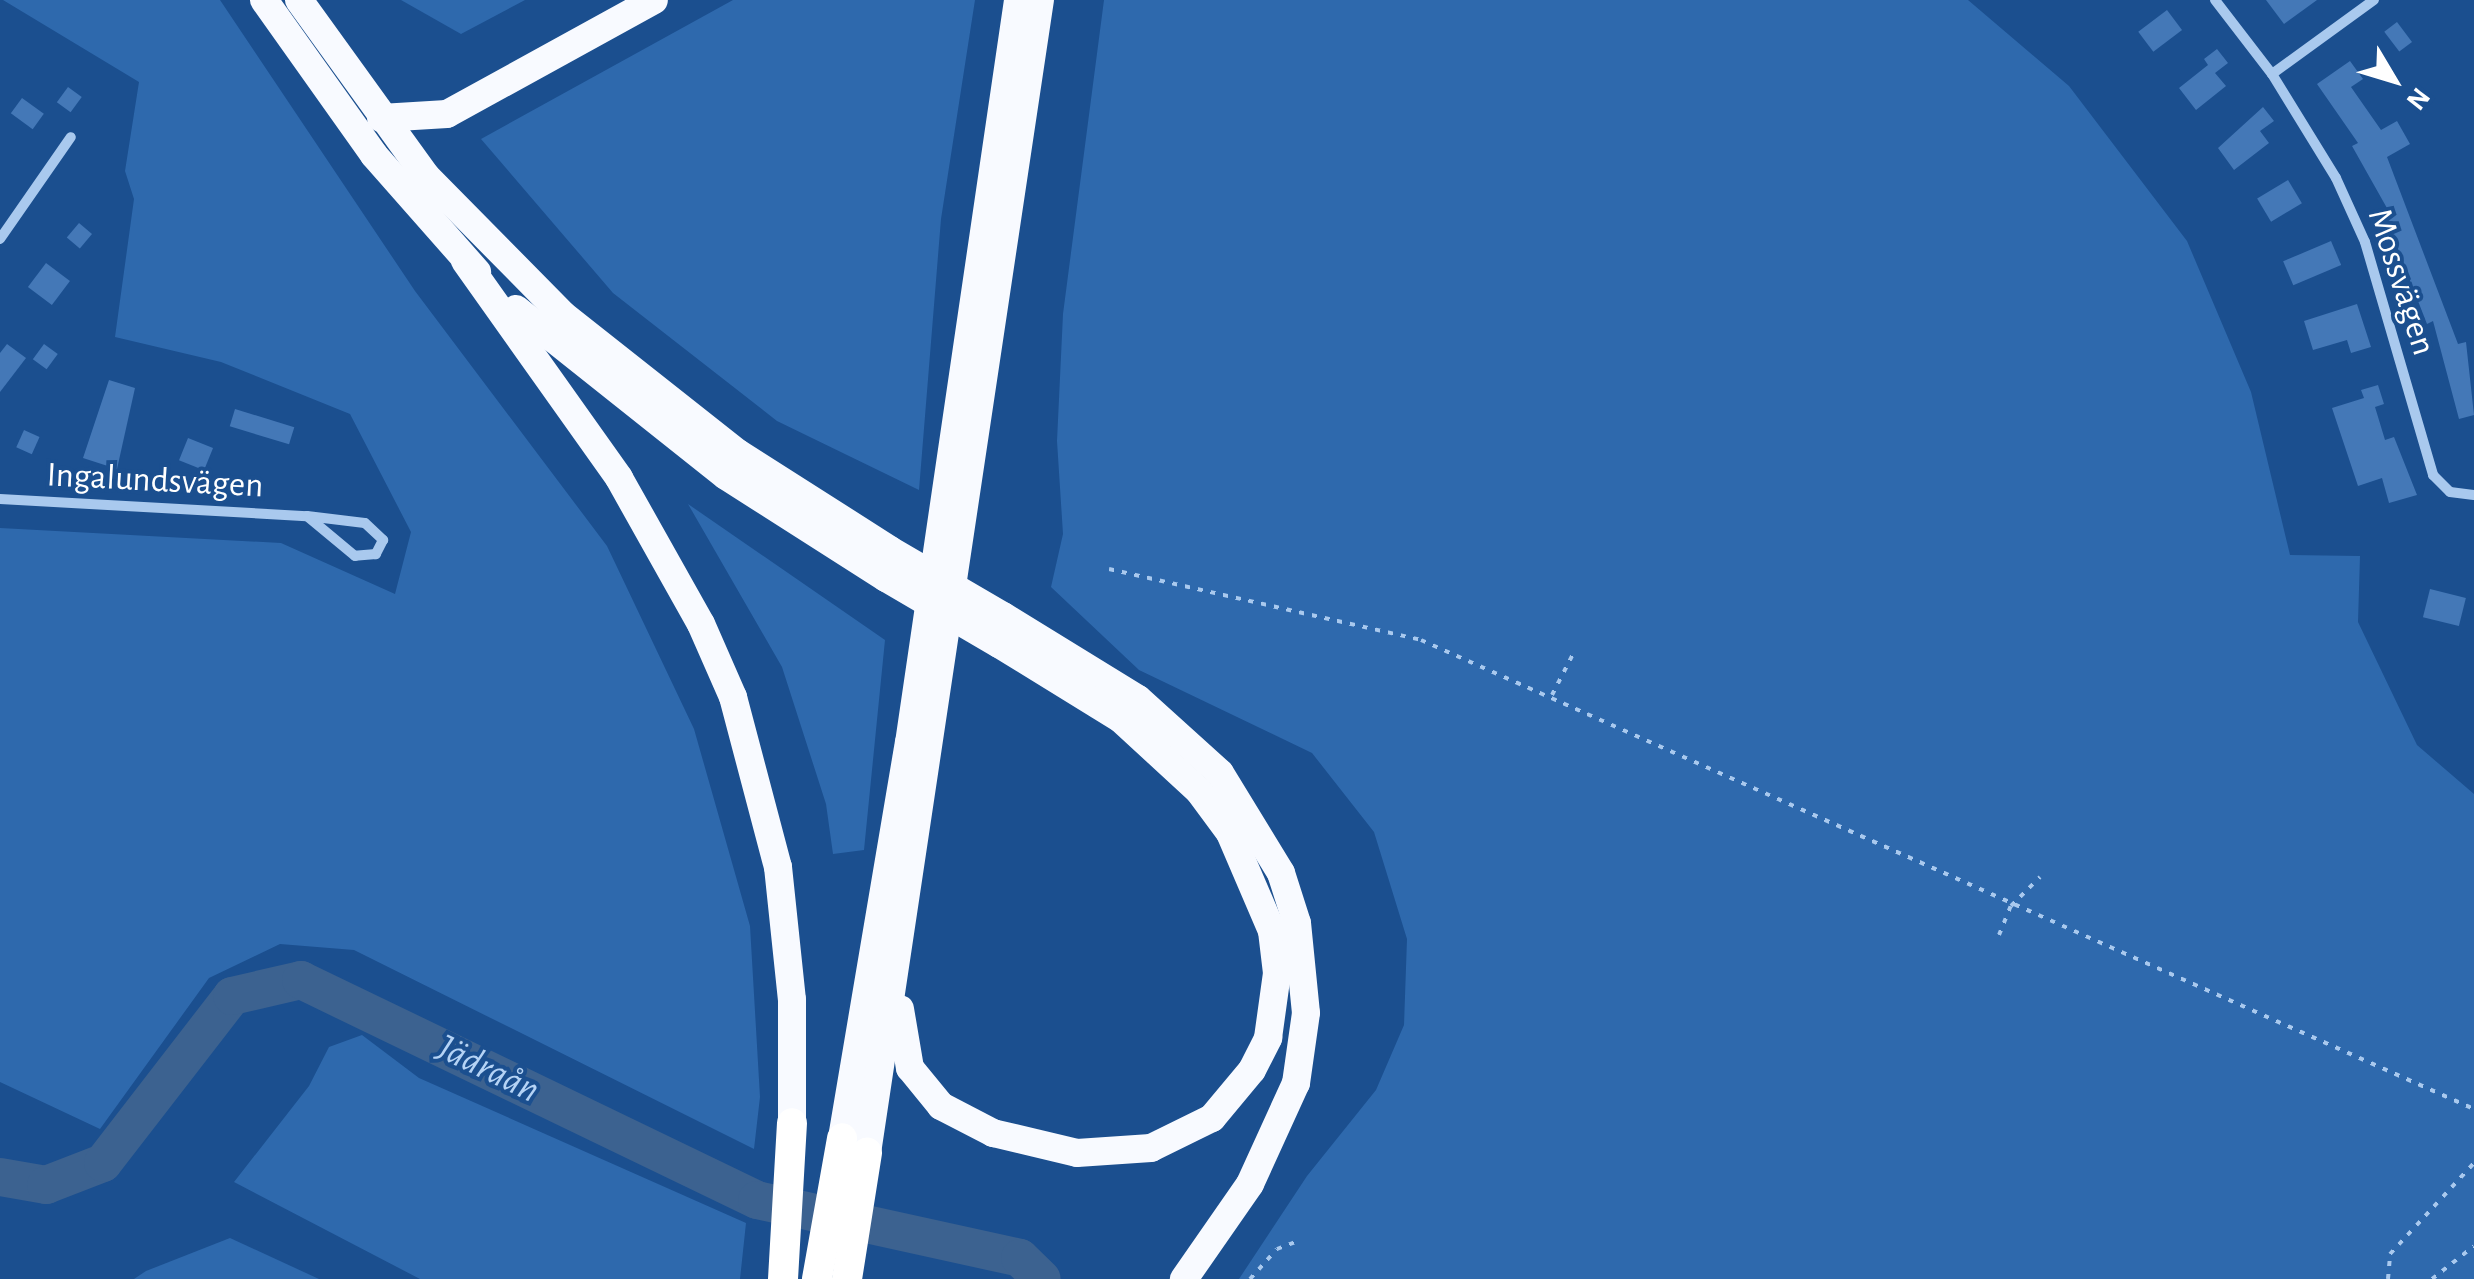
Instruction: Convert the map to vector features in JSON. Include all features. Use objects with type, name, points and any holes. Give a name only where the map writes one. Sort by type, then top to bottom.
[{"type":"highway","points":[[264,0],[316,81],[465,261],[619,478],[701,624],[733,698],[778,867],[792,1000],[792,1122],[784,1271]]},
{"type":"highway","points":[[299,0],[426,176],[562,315],[888,564],[999,644],[1134,730],[1199,791],[1230,833],[1272,931],[1278,973],[1268,1038],[1242,1085],[1212,1118],[1151,1148],[1077,1153],[978,1127],[924,1090],[900,1028],[898,974]]},
{"type":"highway","points":[[381,118],[447,114],[654,0]]},
{"type":"highway","points":[[847,1279],[855,1146],[909,743],[1018,0]]},
{"type":"highway","points":[[817,1279],[898,974],[1040,0]]},
{"type":"highway","points":[[465,261],[558,348],[636,410],[888,564],[1003,616],[1138,700],[1220,774],[1281,873],[1297,923],[1306,1013],[1296,1083],[1250,1184],[1189,1272]]},
{"type":"street","name":"Mossvägen","points":[[2215,0],[2272,74],[2336,178],[2365,242],[2434,475],[2450,492],[2474,494]]},
{"type":"street","points":[[2272,74],[2374,0]]},
{"type":"street","points":[[0,239],[71,136]]},
{"type":"street","name":"Ingalundsvägen","points":[[0,499],[306,516],[365,523],[382,540],[376,554],[354,556],[306,516]]},
{"type":"path","points":[[1110,569],[1367,623],[1552,695],[2011,906],[2474,1109]]},
{"type":"path","points":[[1552,695],[1573,654]]},
{"type":"path","points":[[1999,935],[2011,906],[2040,877]]},
{"type":"path","points":[[2388,1279],[2390,1254],[2474,1163]]},
{"type":"path","points":[[1250,1279],[1277,1248],[1300,1240]]},
{"type":"path","points":[[2432,1279],[2474,1246]]},
{"type":"shaded area","points":[[3,0],[220,0],[415,291],[607,546],[694,729],[750,926],[760,1097],[754,1149],[354,950],[280,944],[209,978],[100,1129],[0,1082],[0,528],[281,543],[395,594],[411,532],[350,414],[221,362],[115,337],[134,199],[125,171],[139,82]]},
{"type":"shaded area","points":[[401,0],[525,0],[461,34]]},
{"type":"shaded area","points":[[733,0],[975,0],[941,219],[919,490],[777,421],[613,293],[481,139]]},
{"type":"shaded area","points":[[1104,0],[1968,0],[2069,86],[2187,241],[2251,392],[2290,555],[2360,556],[2358,622],[2417,745],[2474,794],[2474,1279],[1239,1279],[1307,1176],[1376,1090],[1404,1025],[1407,939],[1374,832],[1312,753],[1139,670],[1051,587],[1063,534],[1057,441],[1063,314]]},
{"type":"shaded area","points":[[688,504],[885,640],[864,850],[833,854],[826,804],[782,667]]},
{"type":"shaded area","points":[[362,1035],[419,1078],[746,1223],[740,1279],[420,1279],[234,1182],[309,1086],[329,1047]]},
{"type":"shaded area","points":[[230,1238],[319,1279],[134,1279],[146,1271]]},
{"type":"building","points":[[2266,0],[2317,0],[2284,24]]},
{"type":"building","points":[[2167,10],[2182,30],[2153,52],[2138,32]]},
{"type":"building","points":[[2397,22],[2412,42],[2399,52],[2384,32]]},
{"type":"building","points":[[2217,49],[2228,63],[2215,73],[2226,86],[2196,110],[2179,88],[2208,65],[2204,59]]},
{"type":"building","points":[[2350,61],[2363,79],[2351,87],[2381,130],[2397,121],[2410,144],[2387,157],[2458,344],[2466,342],[2474,415],[2459,419],[2433,321],[2427,324],[2386,219],[2392,217],[2352,146],[2358,143],[2317,84]]},
{"type":"building","points":[[68,87],[82,97],[71,112],[57,102]]},
{"type":"building","points":[[22,98],[44,114],[33,129],[11,113]]},
{"type":"building","points":[[2263,107],[2274,121],[2260,131],[2269,143],[2234,170],[2218,148]]},
{"type":"building","points":[[2288,180],[2302,203],[2271,222],[2257,199]]},
{"type":"building","points":[[79,223],[92,234],[80,248],[67,238]]},
{"type":"building","points":[[2331,241],[2341,265],[2293,285],[2283,261]]},
{"type":"building","points":[[46,263],[70,281],[52,305],[28,287]]},
{"type":"building","points":[[2357,304],[2371,347],[2351,353],[2347,340],[2313,350],[2304,321]]},
{"type":"building","points":[[7,344],[26,358],[0,392],[0,353]]},
{"type":"building","points":[[44,344],[58,354],[47,369],[33,359]]},
{"type":"building","points":[[109,380],[135,388],[117,469],[83,458]]},
{"type":"building","points":[[2378,385],[2384,404],[2375,407],[2385,440],[2394,437],[2417,495],[2389,503],[2382,478],[2358,486],[2332,408],[2364,398],[2361,390]]},
{"type":"building","points":[[235,409],[294,427],[289,444],[230,426]]},
{"type":"building","points":[[24,430],[40,437],[32,454],[16,447]]},
{"type":"building","points":[[188,438],[213,448],[204,470],[179,460]]},
{"type":"building","points":[[2430,589],[2466,598],[2459,626],[2423,617]]},
{"type":"waterway","name":"Jädraån","points":[[0,1177],[46,1185],[103,1163],[232,996],[301,980],[757,1200],[1020,1258],[1042,1279]]}]
